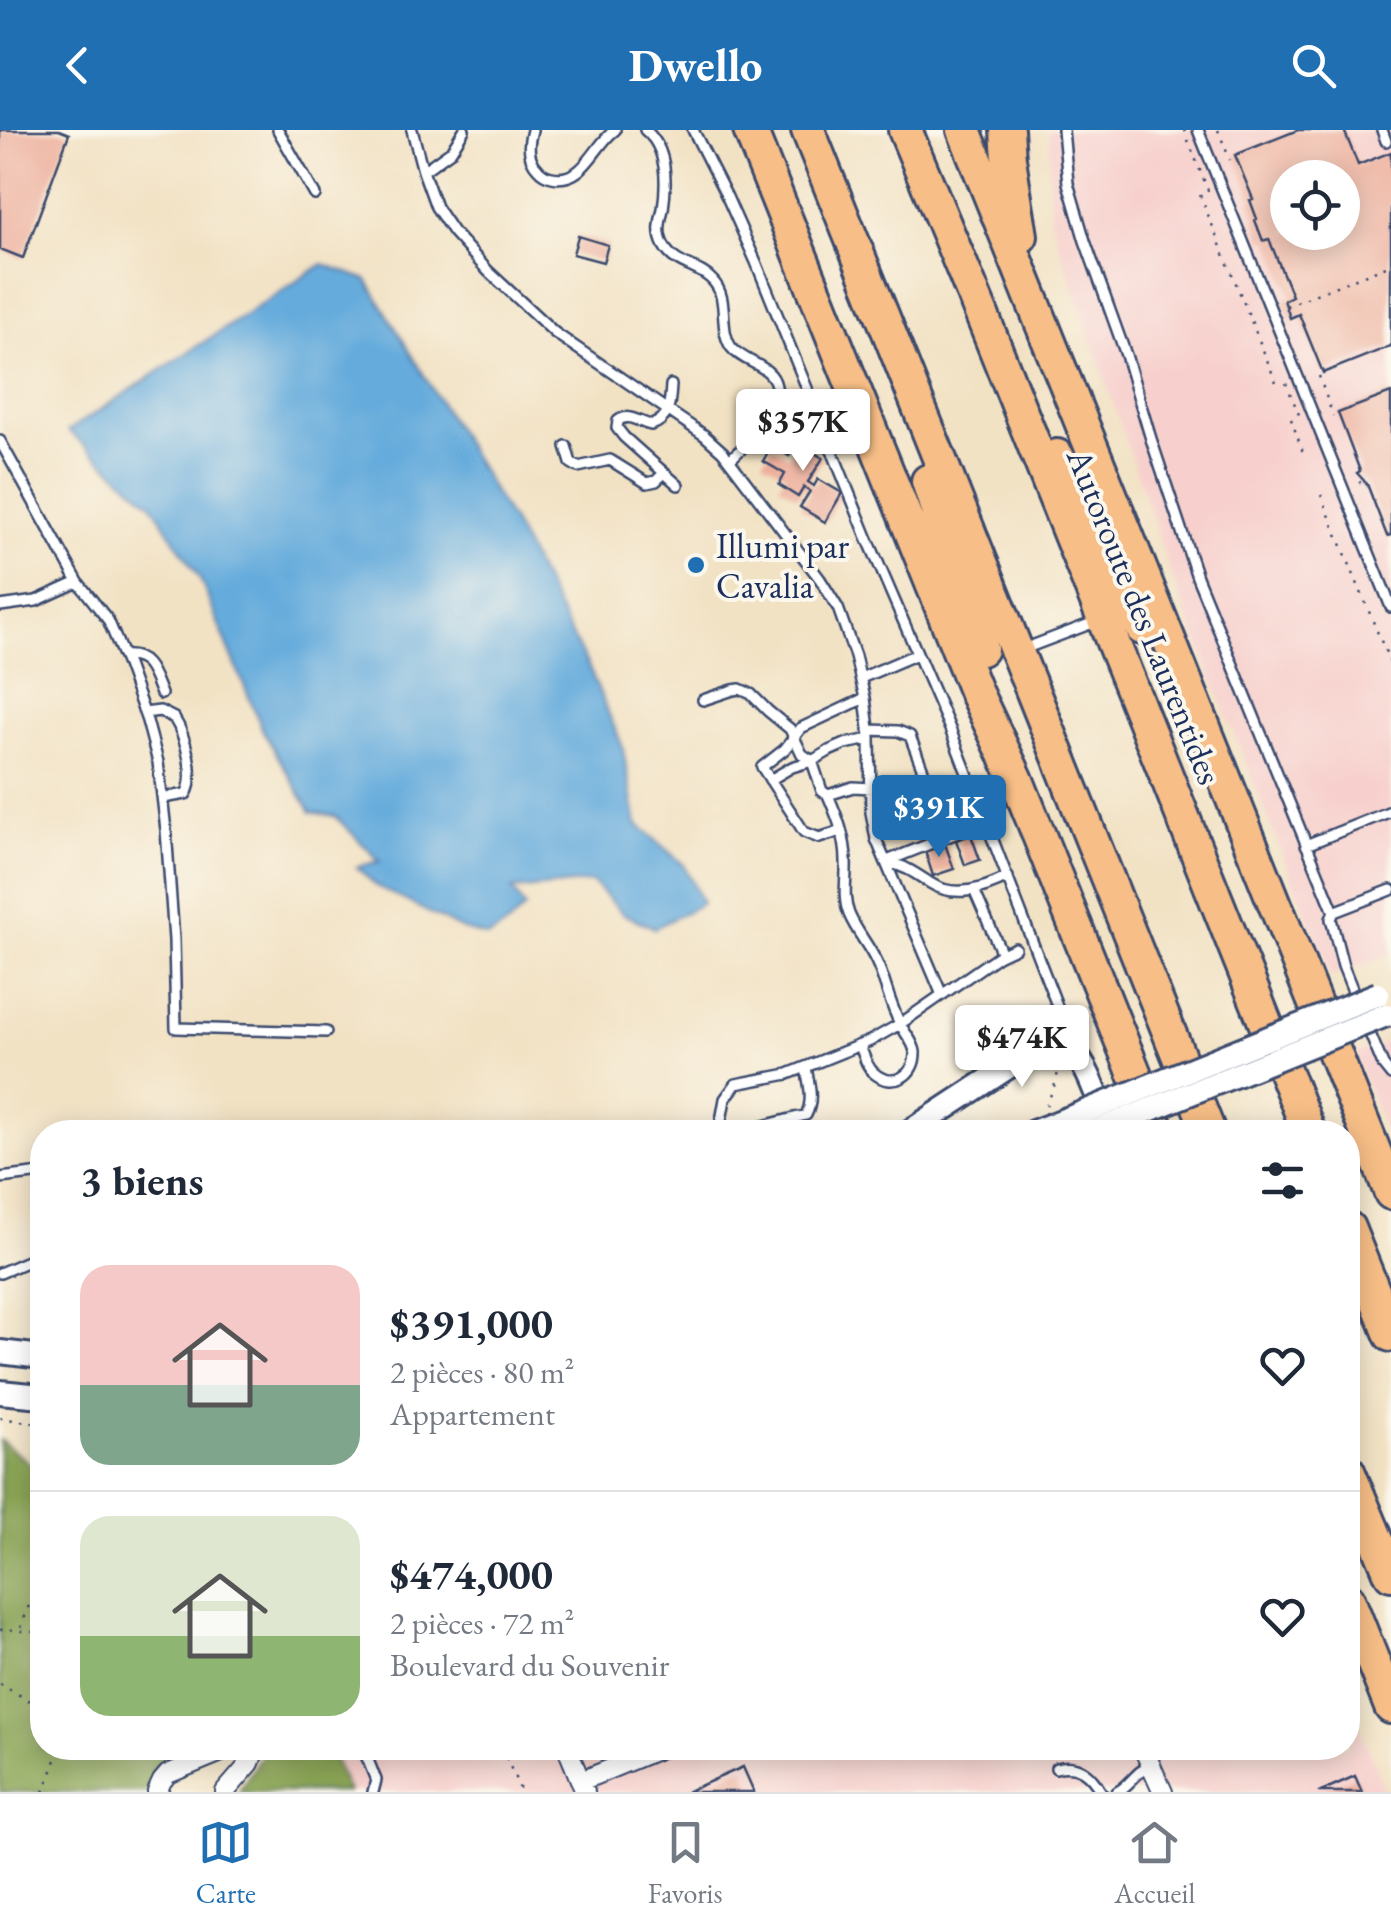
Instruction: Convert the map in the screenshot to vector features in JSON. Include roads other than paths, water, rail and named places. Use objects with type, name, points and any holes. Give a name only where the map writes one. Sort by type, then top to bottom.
[{"type":"highway","points":[[727,130],[803,259]]},
{"type":"highway","points":[[750,130],[1153,1120]]},
{"type":"highway","points":[[808,130],[1205,1120]]},
{"type":"highway","name":"Autoroute des Laurentides","points":[[905,130],[1304,1120]]},
{"type":"highway","points":[[964,130],[1391,1193]]},
{"type":"highway","points":[[1008,130],[1009,159],[1031,294]]},
{"type":"highway","points":[[855,248],[994,686],[1016,778]]},
{"type":"highway","points":[[982,315],[1102,539],[1144,634],[1214,753]]},
{"type":"highway","points":[[1360,1258],[1391,1335]]},
{"type":"highway","points":[[1360,1499],[1391,1574]]},
{"type":"highway","points":[[1360,1606],[1391,1664]]},
{"type":"highway","points":[[1360,1629],[1391,1707]]},
{"type":"street","points":[[1063,1120],[1387,1003]]},
{"type":"street","points":[[1121,1120],[1387,1003]]},
{"type":"street","points":[[927,1120],[1025,1056],[1043,1046],[1060,1045],[1078,1056],[1105,1120]]},
{"type":"street","points":[[0,1352],[30,1355]]},
{"type":"street","points":[[0,1392],[30,1395]]},
{"type":"street","points":[[157,1792],[168,1774],[202,1760]]},
{"type":"street","points":[[226,1792],[251,1760]]},
{"type":"street","points":[[572,1760],[583,1786],[636,1760]]},
{"type":"street","points":[[1149,1760],[1163,1792]]},
{"type":"lane","points":[[278,130],[315,195]]},
{"type":"lane","points":[[412,130],[436,207],[453,232],[516,298],[582,354],[704,435],[730,460],[829,592],[845,625],[861,678],[879,848],[942,995]]},
{"type":"lane","points":[[423,171],[451,151],[464,130]]},
{"type":"lane","points":[[532,130],[529,149],[537,168],[560,178],[583,168],[615,130]]},
{"type":"lane","points":[[646,130],[658,143],[662,156],[662,243],[677,262],[708,276],[718,287],[729,344],[773,376],[776,387],[774,416],[769,426],[730,460]]},
{"type":"lane","points":[[693,130],[742,228],[987,821],[1060,1015],[1060,1045]]},
{"type":"lane","points":[[1064,130],[1068,183],[1084,241],[1126,355],[1198,577],[1334,912]]},
{"type":"lane","points":[[1198,130],[1391,607]]},
{"type":"lane","points":[[671,385],[668,411],[656,424],[629,417],[620,418],[616,424],[618,432],[678,485]]},
{"type":"lane","points":[[776,402],[804,416],[816,414]]},
{"type":"lane","points":[[0,441],[78,582],[108,620],[144,712],[163,798],[172,896],[176,1028],[326,1032]]},
{"type":"lane","points":[[566,446],[571,463],[578,467],[610,460],[647,483],[664,473]]},
{"type":"lane","points":[[0,606],[36,600],[78,582]]},
{"type":"lane","points":[[1016,652],[1102,619]]},
{"type":"lane","points":[[861,678],[916,654]]},
{"type":"lane","points":[[124,656],[136,656],[148,664],[160,694]]},
{"type":"lane","points":[[703,700],[727,691],[746,691],[787,726],[802,754],[812,761],[822,791],[828,795],[846,860],[846,910],[876,962],[915,1055],[910,1070],[901,1079],[887,1080],[869,1068],[860,1046]]},
{"type":"lane","points":[[841,831],[819,838],[808,835],[762,767],[785,749],[801,728],[864,698]]},
{"type":"lane","points":[[144,712],[160,711],[174,718],[192,773],[186,794],[163,798]]},
{"type":"lane","points":[[770,780],[846,744],[898,731],[910,736],[948,836]]},
{"type":"lane","points":[[828,795],[848,788],[872,788]]},
{"type":"lane","points":[[1306,845],[1391,811]]},
{"type":"lane","points":[[886,862],[987,821]]},
{"type":"lane","points":[[886,862],[903,866],[952,892],[989,886],[1008,877]]},
{"type":"lane","points":[[974,890],[1002,954]]},
{"type":"lane","points":[[1391,890],[1334,912],[1331,919],[1343,966],[1382,1065],[1391,1076]]},
{"type":"lane","points":[[721,1120],[725,1100],[736,1084],[806,1068],[860,1046],[1016,948]]},
{"type":"lane","points":[[786,1120],[806,1115],[810,1107],[806,1068]]},
{"type":"lane","points":[[0,1178],[30,1175]]},
{"type":"lane","points":[[0,1273],[30,1260]]},
{"type":"lane","points":[[368,1760],[376,1780],[373,1792]]},
{"type":"lane","points":[[1116,1792],[1140,1771],[1145,1760]]},
{"type":"lane","points":[[1056,1768],[1073,1766],[1084,1770],[1101,1792]]},
{"type":"water","points":[[323,264],[367,280],[513,524],[590,670],[622,745],[637,824],[684,865],[702,903],[655,928],[623,914],[592,882],[512,890],[525,908],[489,937],[463,930],[375,885],[357,867],[380,861],[335,816],[311,812],[263,731],[200,579],[151,503],[68,431]]},
{"type":"place","name":"Illumi par Cavalia","points":[[696,565]]}]
